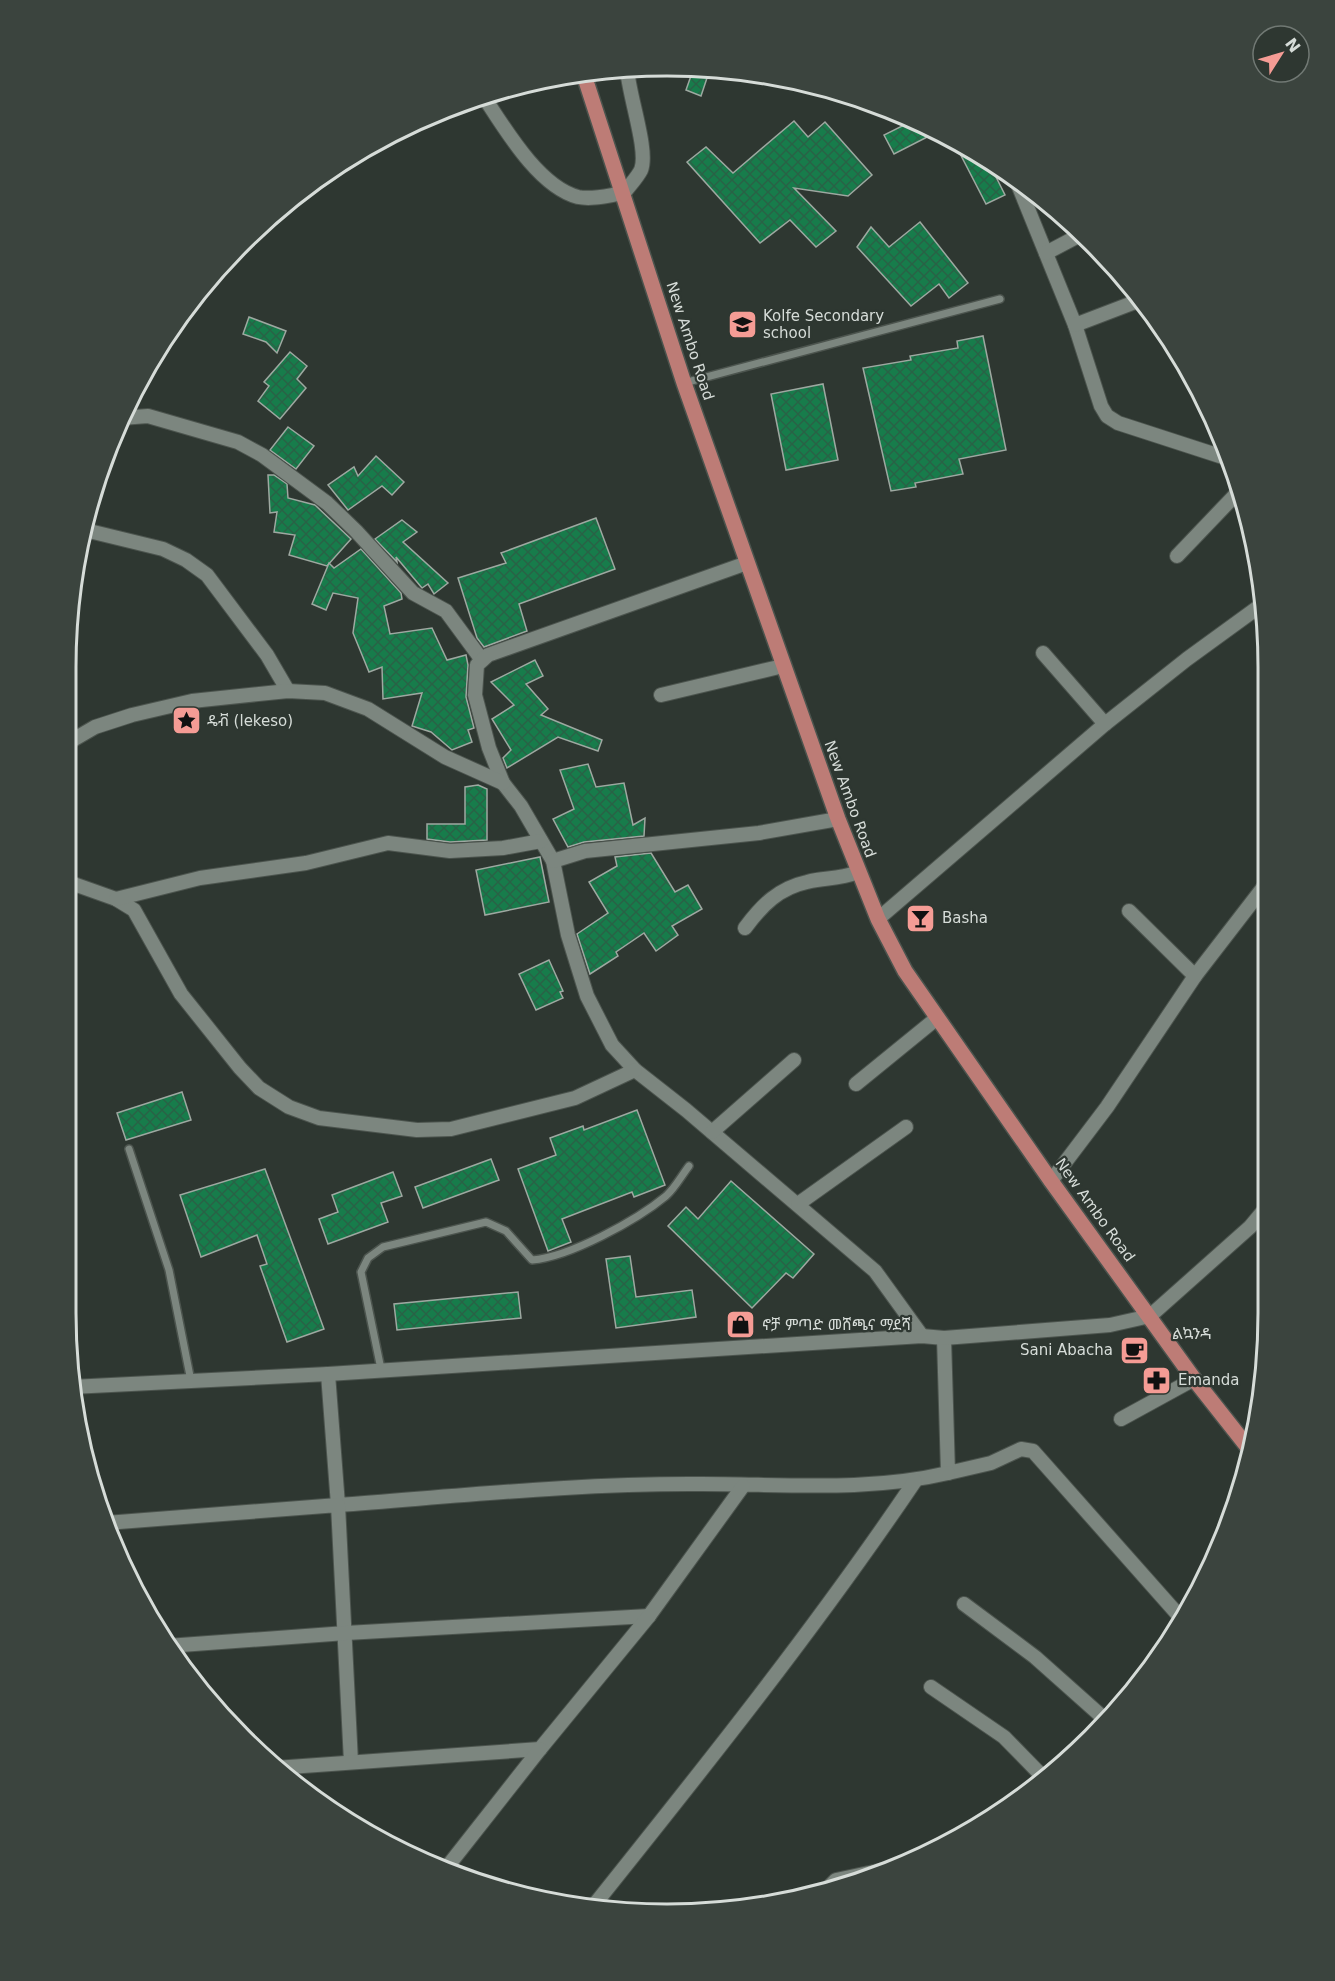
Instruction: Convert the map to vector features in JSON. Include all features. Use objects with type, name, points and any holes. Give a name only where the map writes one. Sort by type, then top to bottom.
[{"type":"main road","name":"New Ambo Road","points":[[587,83],[684,383],[838,819],[878,919],[905,971],[937,1018],[1194,1379],[1244,1442]]},
{"type":"street","points":[[489,105],[536,169],[560,190],[578,197],[593,198],[624,193],[641,171],[644,158],[629,94],[628,78]]},
{"type":"street","points":[[1023,196],[1076,325],[1095,392],[1107,416],[1119,423],[1219,456]]},
{"type":"street","points":[[1046,254],[1073,239]]},
{"type":"street","points":[[1076,325],[1132,303]]},
{"type":"street","points":[[132,417],[148,416],[238,442],[262,454],[327,503],[413,593],[446,611],[482,660]]},
{"type":"street","points":[[1177,556],[1233,498]]},
{"type":"street","points":[[93,533],[163,549],[186,560],[207,575],[267,655],[288,691]]},
{"type":"street","points":[[747,563],[508,647],[482,660],[477,665],[475,695],[489,748],[503,783],[521,806],[553,861],[568,935],[587,996],[612,1045],[635,1070],[798,1204],[875,1271],[922,1336]]},
{"type":"street","points":[[878,919],[1105,724],[1255,614]]},
{"type":"street","points":[[1043,653],[1105,724]]},
{"type":"street","points":[[661,695],[783,666]]},
{"type":"street","points":[[76,738],[95,727],[142,712],[192,701],[288,691],[325,693],[368,709],[445,757],[503,783]]},
{"type":"street","points":[[553,861],[585,851],[759,833],[838,819]]},
{"type":"street","points":[[116,899],[200,878],[306,863],[388,843],[450,851],[503,848],[542,841]]},
{"type":"street","points":[[745,928],[762,904],[783,890],[809,881],[838,879],[858,872]]},
{"type":"street","points":[[76,885],[116,899],[134,910],[181,994],[240,1068],[269,1094],[289,1107],[319,1118],[417,1130],[451,1129],[575,1098],[635,1070]]},
{"type":"street","points":[[1051,1181],[1107,1107],[1195,976],[1258,894]]},
{"type":"street","points":[[1129,911],[1195,976]]},
{"type":"street","points":[[856,1084],[937,1018]]},
{"type":"street","points":[[712,1132],[794,1060]]},
{"type":"street","points":[[798,1204],[906,1127]]},
{"type":"street","points":[[82,1386],[328,1374],[922,1336],[944,1338],[1110,1325],[1150,1316],[1258,1217]]},
{"type":"street","points":[[944,1338],[948,1473]]},
{"type":"street","points":[[328,1374],[346,1632],[351,1762]]},
{"type":"street","points":[[1121,1419],[1194,1379]]},
{"type":"street","points":[[115,1522],[538,1490],[703,1484],[743,1486],[915,1481],[990,1463],[1022,1449],[1033,1451],[1177,1613]]},
{"type":"street","points":[[598,1900],[746,1713],[876,1539],[915,1481]]},
{"type":"street","points":[[450,1863],[648,1616],[743,1486]]},
{"type":"street","points":[[964,1604],[1035,1657],[1100,1715]]},
{"type":"street","points":[[178,1645],[346,1632],[648,1616]]},
{"type":"street","points":[[931,1687],[1004,1737],[1039,1773]]},
{"type":"street","points":[[289,1767],[540,1749]]},
{"type":"lane","points":[[684,383],[1000,299]]},
{"type":"lane","points":[[129,1149],[169,1270],[191,1381]]},
{"type":"lane","points":[[381,1369],[361,1272],[368,1258],[383,1247],[486,1222],[506,1231],[532,1260],[551,1259],[628,1222],[668,1195],[689,1166]]},
{"type":"building","points":[[690,77],[707,78],[701,96],[686,90]]},
{"type":"building","points":[[794,121],[808,137],[825,122],[872,175],[848,196],[794,188],[836,231],[816,247],[790,220],[760,243],[687,162],[706,147],[733,173]]},
{"type":"building","points":[[903,125],[928,137],[894,154],[884,135]]},
{"type":"building","points":[[961,155],[995,176],[1005,195],[986,204]]},
{"type":"building","points":[[920,222],[968,283],[949,298],[939,284],[911,306],[857,247],[871,227],[889,247]]},
{"type":"building","points":[[249,317],[286,331],[277,353],[266,342],[243,334]]},
{"type":"building","points":[[983,336],[1006,450],[959,459],[963,474],[915,483],[916,487],[891,491],[863,368],[911,360],[910,356],[958,348],[957,341]]},
{"type":"building","points":[[290,352],[307,366],[297,379],[306,388],[280,419],[258,401],[269,386],[264,382]]},
{"type":"building","points":[[823,384],[838,460],[786,470],[771,394]]},
{"type":"building","points":[[288,427],[314,446],[296,469],[270,450]]},
{"type":"building","points":[[376,456],[404,482],[392,495],[382,486],[348,510],[328,485],[354,467],[358,476]]},
{"type":"building","points":[[268,475],[274,475],[287,484],[288,498],[315,505],[351,539],[327,566],[289,555],[295,535],[274,532],[277,512],[270,513]]},
{"type":"building","points":[[596,518],[615,569],[519,604],[527,631],[484,647],[477,638],[458,578],[506,563],[501,553]]},
{"type":"building","points":[[402,520],[417,532],[403,542],[448,583],[434,594],[428,584],[422,588],[396,557],[397,562],[375,539]]},
{"type":"building","points":[[361,549],[401,593],[402,599],[384,606],[390,634],[432,628],[447,660],[466,655],[468,665],[466,697],[474,728],[468,730],[472,742],[452,750],[431,732],[412,726],[422,693],[383,699],[382,667],[369,672],[353,633],[358,598],[333,593],[326,610],[312,604],[329,563],[334,568]]},
{"type":"building","points":[[535,660],[543,676],[526,684],[548,709],[541,715],[602,740],[598,751],[558,737],[507,768],[503,758],[511,750],[492,719],[514,705],[491,682]]},
{"type":"building","points":[[588,764],[596,787],[624,783],[633,825],[645,818],[644,836],[584,842],[568,847],[553,819],[574,809],[560,770]]},
{"type":"building","points":[[478,785],[487,789],[487,840],[450,842],[427,839],[427,824],[465,824],[465,787]]},
{"type":"building","points":[[651,853],[675,892],[688,885],[702,909],[672,926],[678,935],[656,951],[644,933],[616,952],[618,956],[590,974],[577,934],[608,913],[589,882],[617,866],[615,857]]},
{"type":"building","points":[[540,857],[549,902],[485,915],[476,870]]},
{"type":"building","points":[[549,960],[563,991],[560,992],[563,998],[536,1010],[519,974]]},
{"type":"building","points":[[182,1092],[191,1120],[126,1140],[117,1113]]},
{"type":"building","points":[[637,1110],[665,1185],[634,1197],[632,1192],[562,1219],[571,1242],[548,1251],[518,1169],[556,1155],[550,1138],[583,1126],[584,1130]]},
{"type":"building","points":[[491,1159],[499,1180],[423,1208],[415,1187]]},
{"type":"building","points":[[265,1169],[324,1329],[287,1342],[260,1266],[267,1264],[257,1235],[201,1257],[180,1195]]},
{"type":"building","points":[[393,1172],[402,1196],[381,1203],[388,1222],[328,1244],[319,1219],[338,1212],[332,1195]]},
{"type":"building","points":[[731,1181],[814,1254],[793,1278],[786,1273],[752,1308],[668,1226],[686,1207],[698,1219]]},
{"type":"building","points":[[630,1256],[636,1297],[692,1290],[696,1317],[616,1328],[606,1259]]},
{"type":"building","points":[[518,1292],[521,1318],[397,1330],[394,1304]]},
{"type":"place","name":"Kolfe Secondary school","points":[[742,325]]},
{"type":"place","name":"ዴቭ (lekeso)","points":[[186,721]]},
{"type":"place","name":"Basha","points":[[921,918]]},
{"type":"place","name":"ኖቻ ምጣድ መሸጫና ማደሻ","points":[[741,1325]]},
{"type":"place","name":"Sani Abacha","points":[[1134,1350]]},
{"type":"place","name":"Emanda","points":[[1157,1380]]},
{"type":"district","name":"ልኳንዳ","points":[[1192,1333]]}]
